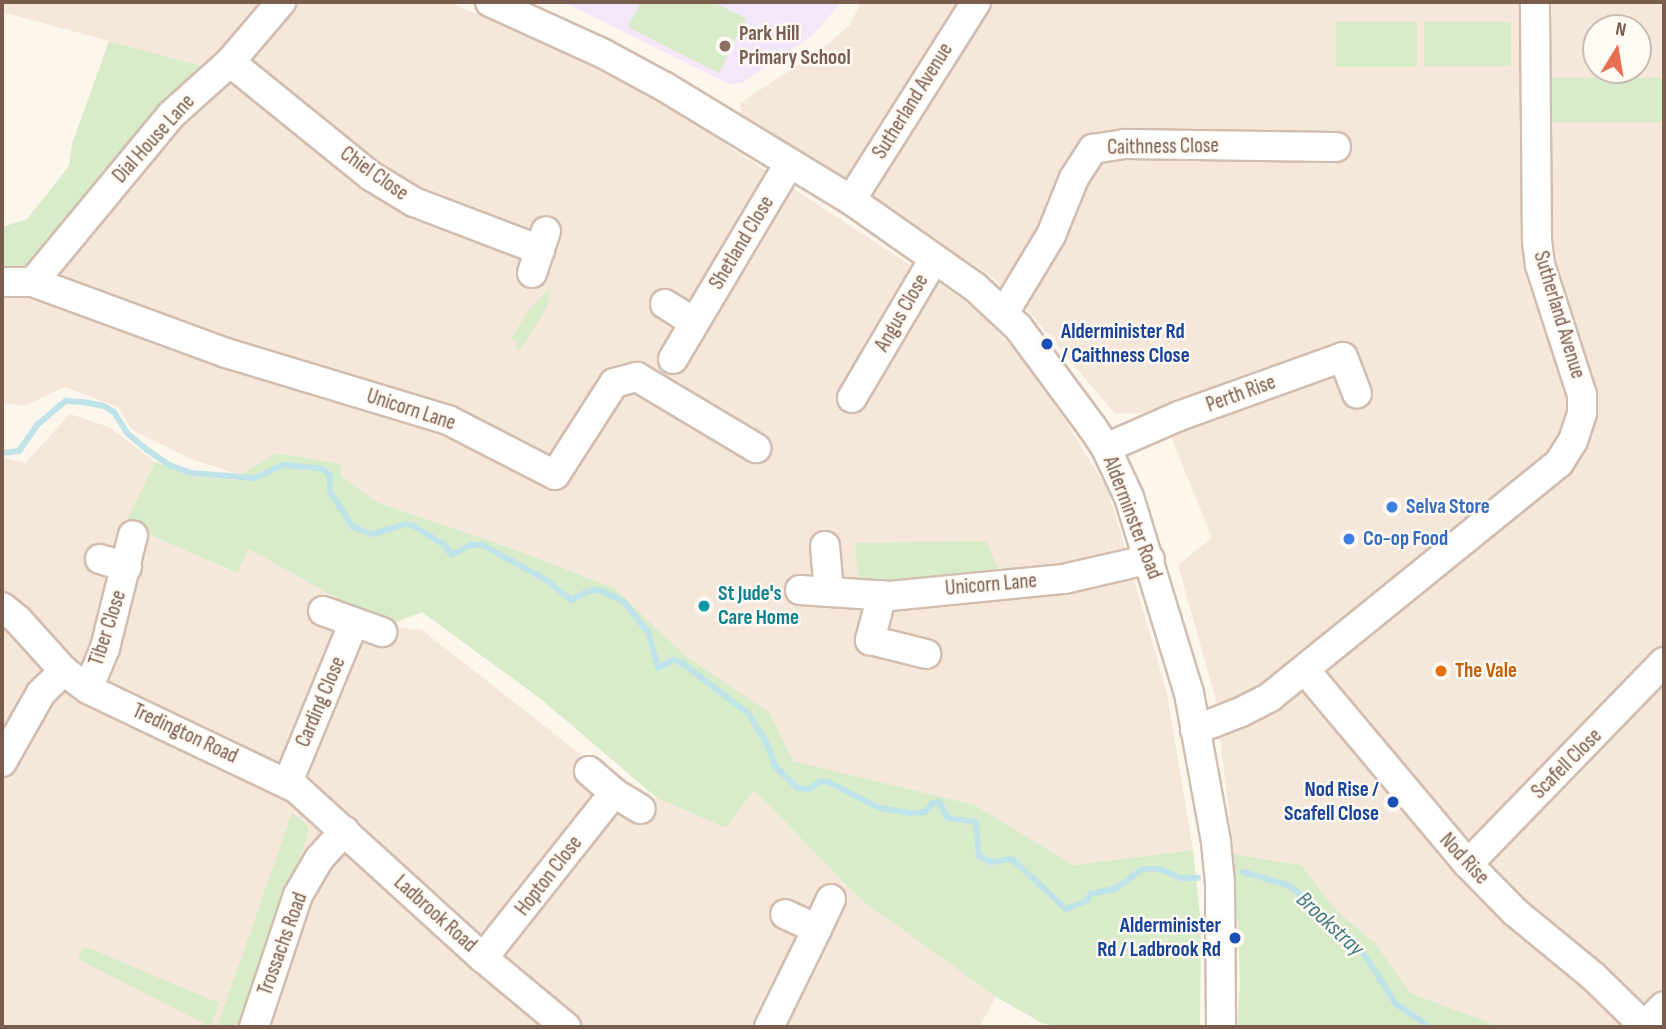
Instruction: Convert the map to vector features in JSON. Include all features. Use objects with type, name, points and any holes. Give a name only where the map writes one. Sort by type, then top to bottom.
[{"type":"street","name":"Dial House Lane","points":[[33,282],[171,115],[230,62],[281,2]]},
{"type":"street","name":"Alderminster Road","points":[[490,2],[602,53],[706,111],[851,200],[975,286],[1030,341],[1106,448],[1129,497],[1189,693],[1216,842],[1220,883],[1221,1027]]},
{"type":"street","name":"Sutherland Avenue","points":[[851,200],[976,2]]},
{"type":"street","name":"Sutherland Avenue","points":[[1195,730],[1270,697],[1559,463],[1573,442],[1582,413],[1582,395],[1540,265],[1537,242],[1535,2]]},
{"type":"street","name":"Chiel Close","points":[[230,62],[371,176],[414,202],[539,251]]},
{"type":"street","name":"Caithness Close","points":[[1004,313],[1051,235],[1074,178],[1093,149],[1125,144],[1336,147]]},
{"type":"street","name":"Shetland Close","points":[[673,359],[789,164]]},
{"type":"street","name":"Angus Close","points":[[852,398],[878,371],[934,259]]},
{"type":"street","name":"Unicorn Lane","points":[[2,282],[33,282],[226,353],[448,420],[555,475],[614,383],[637,377],[756,448]]},
{"type":"street","points":[[665,304],[695,321]]},
{"type":"street","name":"Perth Rise","points":[[1106,448],[1179,416],[1343,358],[1357,393]]},
{"type":"street","name":"Tiber Close","points":[[88,689],[105,648],[114,563],[134,535]]},
{"type":"street","points":[[825,546],[830,592]]},
{"type":"street","name":"Unicorn Lane","points":[[800,590],[882,595],[1064,579],[1150,559]]},
{"type":"street","points":[[882,595],[870,640],[926,654]]},
{"type":"street","name":"Tredington Road","points":[[2,607],[17,619],[64,671],[88,689],[297,789]]},
{"type":"street","points":[[323,611],[382,632]]},
{"type":"street","name":"Carding Close","points":[[297,789],[354,622]]},
{"type":"street","name":"Scafell Close","points":[[1468,864],[1664,662]]},
{"type":"street","name":"Nod Rise","points":[[1305,670],[1468,864],[1515,912],[1593,976],[1645,1027]]},
{"type":"street","points":[[2,762],[41,693],[64,671]]},
{"type":"street","points":[[589,771],[614,793],[641,809]]},
{"type":"street","name":"Ladbrook Road","points":[[297,789],[560,1026]]},
{"type":"street","name":"Hopton Close","points":[[483,958],[614,793]]},
{"type":"street","name":"Trossachs Road","points":[[254,1027],[298,895],[319,859],[344,831]]},
{"type":"street","points":[[769,1027],[831,899]]},
{"type":"street","points":[[785,914],[817,929]]},
{"type":"street","points":[[1645,1027],[1664,1006]]},
{"type":"shaded area","points":[[2,2],[270,2],[206,67],[2,12]]},
{"type":"shaded area","points":[[299,2],[447,2],[583,56],[690,121],[962,299],[990,324],[1014,349],[1063,417],[1108,490],[1167,693],[1193,850],[1073,865],[975,805],[793,761],[769,712],[687,657],[614,588],[522,552],[377,502],[341,476],[342,465],[276,453],[240,475],[191,459],[132,430],[118,407],[65,387],[24,406],[2,403],[2,288],[58,306],[52,278],[70,248]]},
{"type":"shaded area","name":"Park Hill Primary School","points":[[563,2],[842,2],[813,35],[742,83],[729,84]]},
{"type":"shaded area","points":[[861,2],[1664,2],[1664,1027],[1501,1027],[1410,993],[1374,943],[1337,911],[1301,865],[1234,854],[1215,697],[1178,565],[1212,538],[1161,412],[1115,414],[1026,308],[992,277],[886,209],[825,165],[741,114],[740,103],[819,51],[850,25]]},
{"type":"shaded area","points":[[70,414],[109,427],[155,462],[126,524],[236,573],[249,549],[386,626],[422,630],[593,764],[649,798],[657,798],[726,828],[754,790],[860,899],[996,997],[979,1027],[2,1027],[2,458],[25,463]]},
{"type":"green space","points":[[641,2],[712,2],[746,18],[719,73],[628,27]]},
{"type":"green space","points":[[1336,22],[1417,22],[1417,67],[1336,67]]},
{"type":"green space","points":[[1424,22],[1511,22],[1511,66],[1424,66]]},
{"type":"green space","points":[[109,41],[206,67],[42,261],[22,271],[2,270],[2,227],[27,219],[69,166],[72,144]]},
{"type":"green space","points":[[1552,78],[1582,78],[1582,84],[1652,84],[1652,78],[1664,78],[1664,122],[1552,122]]},
{"type":"green space","points":[[551,287],[547,307],[520,350],[515,348],[518,341],[511,339],[528,311]]},
{"type":"green space","points":[[276,453],[342,464],[341,476],[377,502],[522,552],[614,588],[687,657],[769,712],[793,761],[975,805],[1073,865],[1193,850],[1201,923],[1200,1027],[1059,1027],[1042,1023],[996,997],[860,899],[754,790],[726,828],[657,798],[542,700],[422,612],[386,626],[249,549],[237,573],[125,524],[155,462],[190,476],[237,480],[240,475]]},
{"type":"green space","points":[[986,541],[1002,577],[873,586],[858,575],[855,543]]},
{"type":"green space","points":[[292,813],[307,824],[304,847],[261,957],[239,1027],[217,1027]]},
{"type":"green space","points":[[1234,854],[1301,865],[1337,911],[1375,943],[1410,993],[1501,1027],[1237,1027],[1240,980]]},
{"type":"green space","points":[[84,946],[219,1003],[211,1027],[78,959]]},
{"type":"waterway","points":[[2,453],[19,451],[37,425],[66,401],[104,406],[114,412],[127,433],[146,449],[169,465],[191,473],[255,478],[283,465],[321,468],[330,475],[330,492],[353,527],[372,534],[406,524],[414,526],[443,544],[452,555],[470,545],[483,545],[548,581],[571,600],[589,591],[600,590],[623,601],[648,632],[658,668],[673,660],[682,663],[749,714],[766,742],[775,766],[798,788],[809,789],[821,781],[829,782],[879,808],[909,813],[925,812],[933,803],[939,802],[948,818],[976,822],[979,856],[991,862],[1012,859],[1066,909],[1086,901],[1091,894],[1115,889],[1143,869],[1160,869],[1181,878],[1198,878]]},
{"type":"waterway","name":"Brookstray","points":[[1243,872],[1288,885],[1307,899],[1317,918],[1356,942],[1396,1004],[1430,1027]]},
{"type":"place","name":"Park Hill Primary School","points":[[725,46]]},
{"type":"place","name":"Alderminister Rd / Caithness Close","points":[[1047,344]]},
{"type":"place","name":"Selva Store","points":[[1392,507]]},
{"type":"place","name":"Co-op Food","points":[[1349,539]]},
{"type":"place","name":"St Jude's Care Home","points":[[704,606]]},
{"type":"place","name":"The Vale","points":[[1441,671]]},
{"type":"place","name":"Nod Rise / Scafell Close","points":[[1393,802]]},
{"type":"place","name":"Alderminister Rd / Ladbrook Rd","points":[[1235,938]]}]
